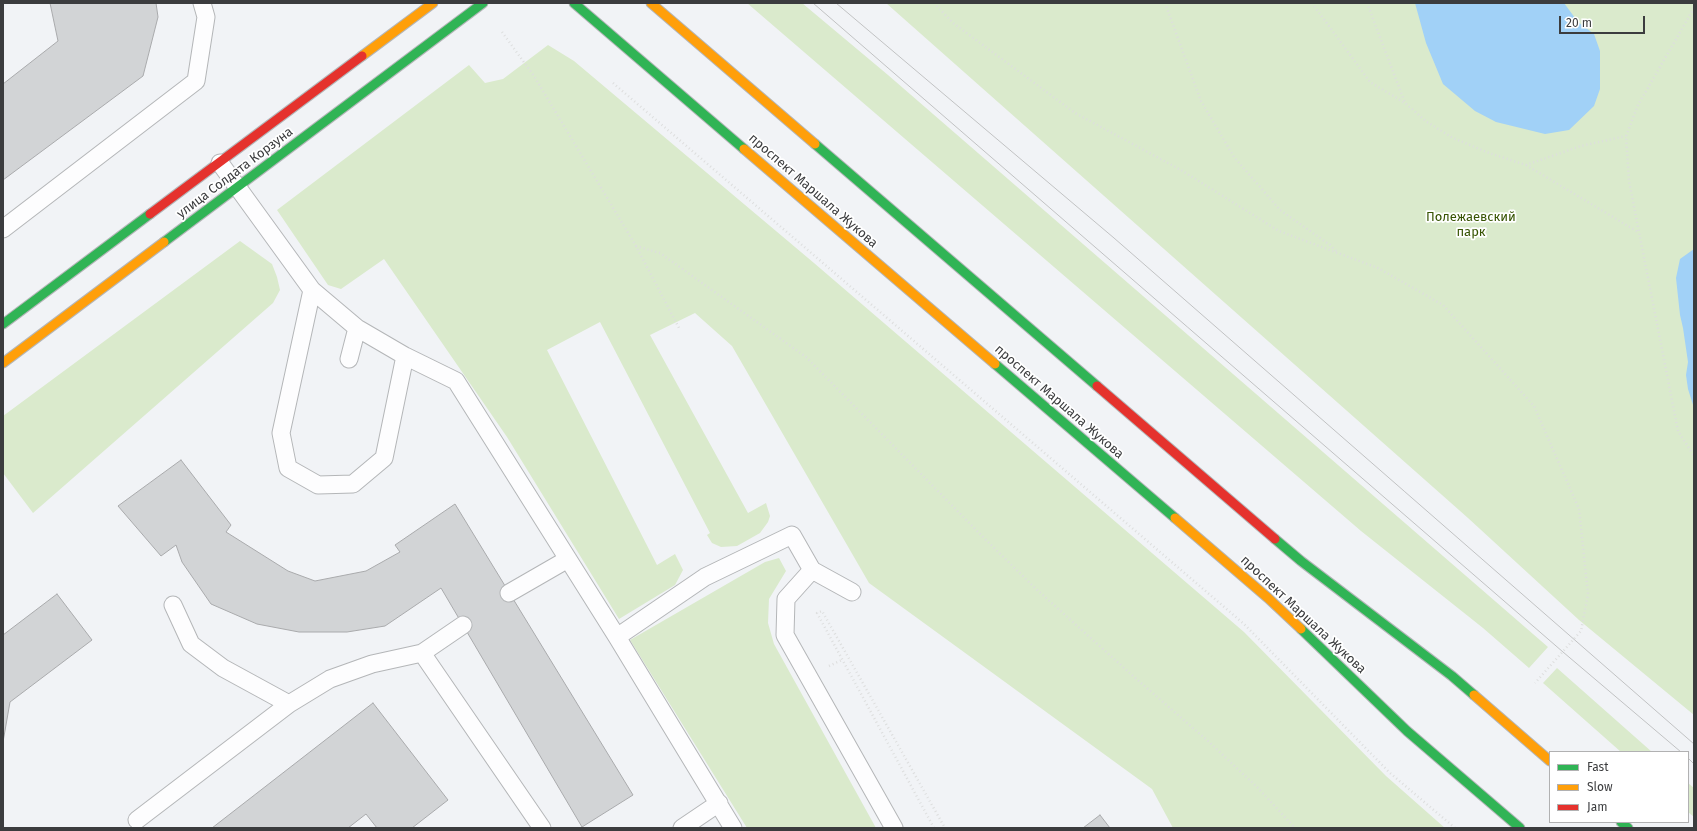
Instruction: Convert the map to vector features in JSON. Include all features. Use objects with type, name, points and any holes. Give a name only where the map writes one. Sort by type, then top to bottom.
[{"type":"main road","name":"улица Солдата Корзуна","points":[[3,324],[433,3]]},
{"type":"main road","name":"улица Солдата Корзуна","points":[[3,363],[483,3]]},
{"type":"main road","name":"проспект Маршала Жукова","points":[[574,3],[1268,598],[1407,731],[1520,828]]},
{"type":"main road","points":[[651,3],[1301,560],[1452,676],[1549,759]]},
{"type":"lane","points":[[3,229],[196,81],[206,17],[202,3]]},
{"type":"lane","points":[[220,163],[239,187],[312,290],[357,328],[405,356],[456,381],[617,637],[733,828]]},
{"type":"lane","points":[[312,290],[281,433],[288,468],[318,485],[353,484],[384,458],[405,356]]},
{"type":"lane","points":[[349,359],[357,328]]},
{"type":"lane","points":[[617,637],[705,577],[792,535],[812,570],[852,592]]},
{"type":"lane","points":[[509,593],[568,559]]},
{"type":"lane","points":[[812,570],[786,599],[785,635],[894,828]]},
{"type":"lane","points":[[173,605],[191,644],[223,668],[290,704]]},
{"type":"lane","points":[[138,820],[290,704],[330,679],[372,664],[422,653],[463,625]]},
{"type":"lane","points":[[422,653],[542,828]]},
{"type":"lane","points":[[682,828],[719,803]]},
{"type":"path","points":[[934,3],[953,23],[1075,113],[1180,170],[1279,231],[1378,268],[1444,305],[1534,406],[1579,508],[1588,594],[1581,631],[1535,683]]},
{"type":"path","points":[[1164,3],[1201,101],[1234,157],[1280,210],[1330,245],[1338,253]]},
{"type":"path","points":[[1312,3],[1370,82],[1405,103],[1427,122],[1453,138],[1489,153],[1526,165],[1638,232]]},
{"type":"path","points":[[1367,3],[1405,103]]},
{"type":"path","points":[[1694,8],[1638,105],[1626,136],[1629,181],[1678,431],[1694,456]]},
{"type":"path","points":[[502,32],[534,76],[636,246],[679,328]]},
{"type":"path","points":[[612,82],[1244,624],[1390,772],[1455,828]]},
{"type":"path","points":[[1526,165],[1581,146],[1626,136]]},
{"type":"path","points":[[636,246],[660,252],[806,357],[1035,588],[1208,741],[1258,788],[1295,828]]},
{"type":"path","points":[[934,828],[817,613],[822,611],[945,828]]},
{"type":"path","points":[[824,669],[842,660]]},
{"type":"green space","points":[[747,3],[802,3],[888,75],[1548,647],[1529,668],[1483,628],[1361,531]]},
{"type":"green space","name":"Полежаевский парк","points":[[886,3],[1694,3],[1694,715],[1579,620],[1468,518]]},
{"type":"green space","points":[[548,45],[574,61],[814,263],[1244,632],[1386,776],[1445,828],[1173,828],[1152,789],[869,583],[732,346],[695,313],[650,335],[748,513],[766,503],[770,516],[768,522],[760,533],[737,546],[721,547],[712,543],[707,535],[710,533],[600,322],[547,350],[657,565],[675,554],[683,570],[675,585],[619,619],[507,437],[384,259],[341,289],[328,285],[277,210],[469,65],[485,83],[503,79]]},
{"type":"green space","points":[[240,241],[272,264],[280,290],[273,303],[33,513],[3,473],[3,416]]},
{"type":"green space","points":[[779,558],[786,571],[769,599],[768,623],[774,644],[876,828],[747,828],[630,640],[765,562]]},
{"type":"green space","points":[[1557,668],[1651,751],[1620,751],[1543,683]]},
{"type":"green space","points":[[1689,784],[1694,788],[1694,817],[1689,813]]},
{"type":"water","points":[[1415,3],[1564,3],[1578,22],[1594,34],[1600,51],[1600,89],[1594,106],[1569,130],[1545,134],[1496,122],[1475,111],[1443,84],[1426,43]]},
{"type":"water","points":[[1694,249],[1694,408],[1688,389],[1686,375],[1688,362],[1680,315],[1676,278],[1680,259]]},
{"type":"building","points":[[50,3],[156,3],[158,17],[143,76],[3,180],[3,84],[58,41]]},
{"type":"building","points":[[181,460],[231,525],[226,532],[288,571],[315,581],[366,571],[400,552],[395,545],[455,504],[633,795],[582,827],[441,588],[385,626],[347,632],[299,632],[257,624],[211,604],[182,562],[176,545],[161,556],[118,506]]},
{"type":"building","points":[[57,594],[92,640],[10,702],[3,742],[3,635]]},
{"type":"building","points":[[373,703],[448,800],[412,828],[377,828],[366,814],[348,828],[212,828]]},
{"type":"building","points":[[1100,815],[1110,828],[1083,828]]},
{"type":"tram line","points":[[813,3],[1563,652],[1680,751]]},
{"type":"tram line","points":[[836,3],[1114,238],[1694,744]]},
{"type":"tram line","points":[[1689,759],[1694,764]]},
{"type":"traffic: fast","points":[[164,242],[483,3]]},
{"type":"traffic: fast","points":[[574,3],[744,149]]},
{"type":"traffic: fast","points":[[815,144],[1097,386]]},
{"type":"traffic: fast","points":[[3,324],[150,214]]},
{"type":"traffic: fast","points":[[995,364],[1175,518]]},
{"type":"traffic: fast","points":[[1275,539],[1301,561],[1452,676],[1474,695]]},
{"type":"traffic: fast","points":[[1301,629],[1407,731],[1520,828]]},
{"type":"traffic: fast","points":[[1622,823],[1628,828]]},
{"type":"traffic: slow","points":[[362,56],[433,3]]},
{"type":"traffic: slow","points":[[651,3],[815,144]]},
{"type":"traffic: slow","points":[[744,149],[995,364]]},
{"type":"traffic: slow","points":[[3,363],[164,242]]},
{"type":"traffic: slow","points":[[1175,518],[1268,598],[1301,629]]},
{"type":"traffic: slow","points":[[1474,695],[1549,760]]},
{"type":"traffic: jam","points":[[150,214],[362,56]]},
{"type":"traffic: jam","points":[[1097,386],[1275,539]]}]
